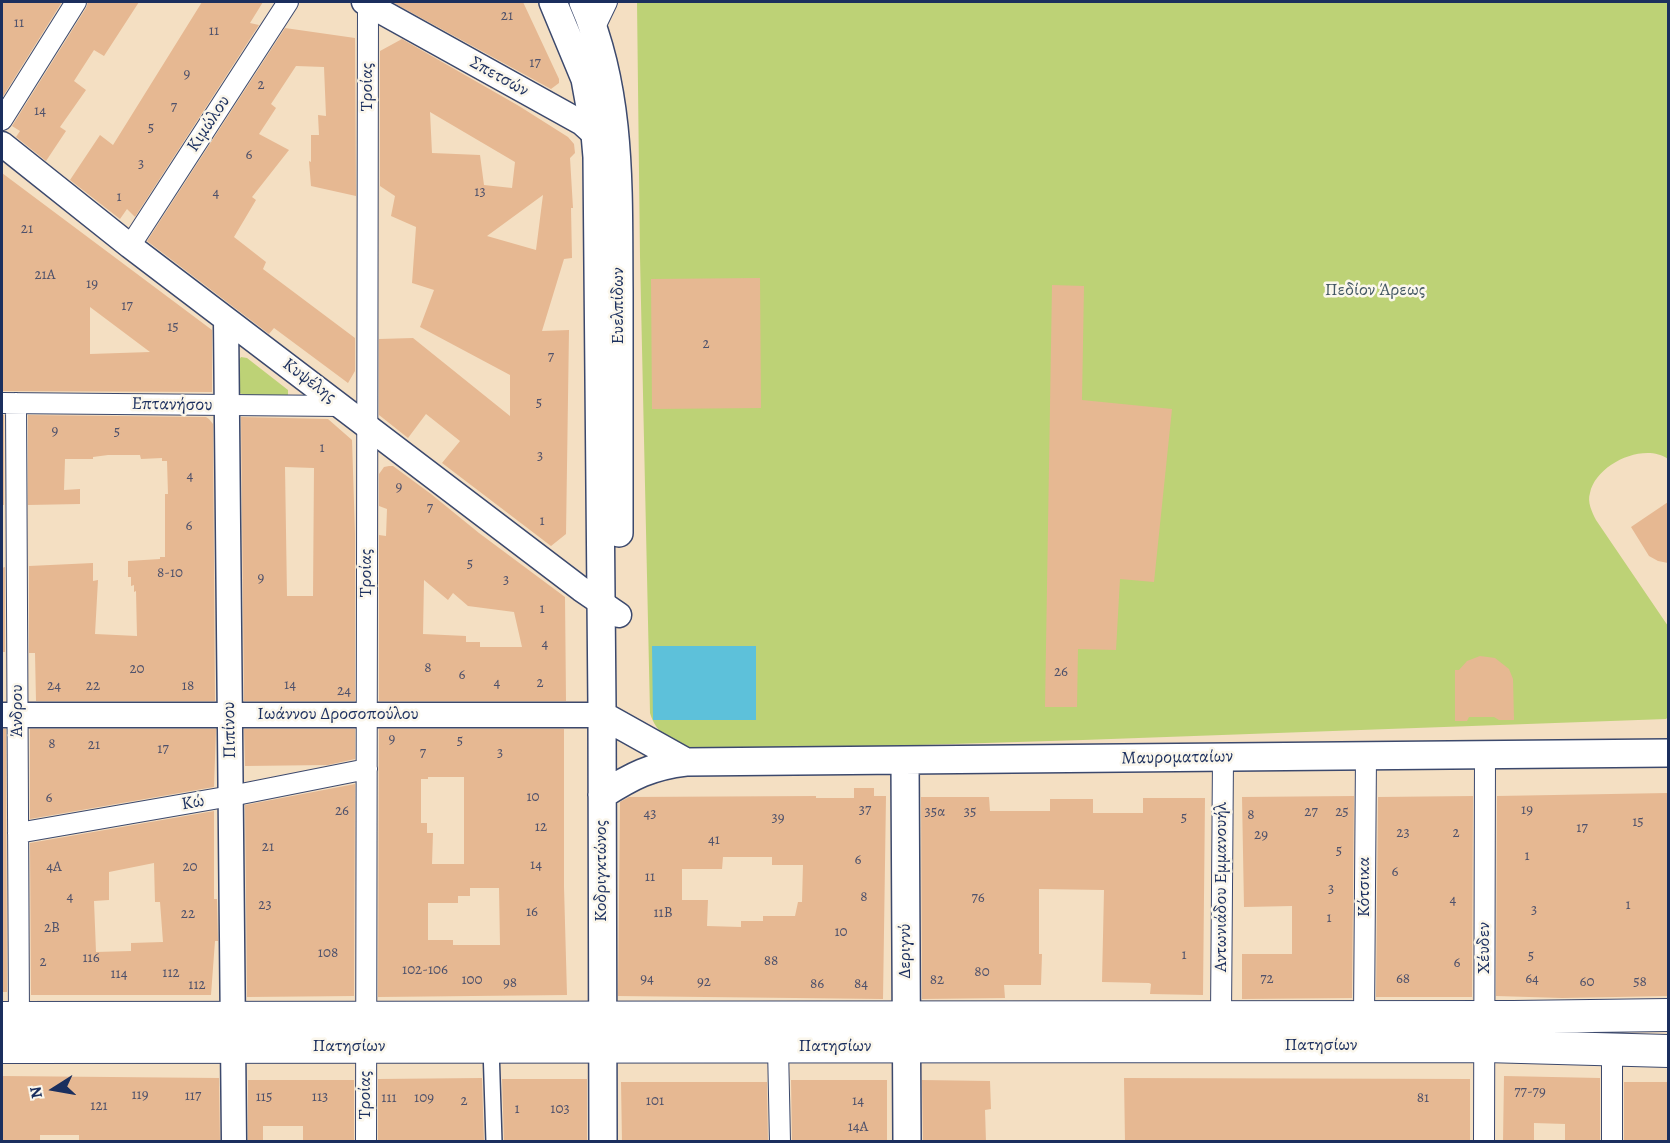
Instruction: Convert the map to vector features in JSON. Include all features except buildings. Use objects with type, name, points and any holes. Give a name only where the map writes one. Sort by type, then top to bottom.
[{"type":"main road","name":"Ευελπίδων","points":[[552,2],[585,79],[595,134],[610,608]]},
{"type":"main road","name":"Ευελπίδων","points":[[583,2],[607,72],[618,168],[610,608]]},
{"type":"main road","name":"Κοδριγκτώνος","points":[[603,1142],[602,795],[611,720],[610,608]]},
{"type":"main road","name":"Μαυροματαίων","points":[[611,720],[686,762]]},
{"type":"main road","name":"Μαυροματαίων","points":[[602,795],[641,772],[663,765],[686,762],[1668,753]]},
{"type":"main road","name":"Δεριγνύ","points":[[905,760],[907,1142]]},
{"type":"main road","name":"Πατησίων","points":[[2,1047],[233,1033],[1485,1032],[1668,1015]]},
{"type":"main road","name":"Πατησίων","points":[[366,1032],[491,1047],[603,1032],[778,1047],[906,1032],[1221,1016],[1364,1017],[1612,1050],[1668,1051]]},
{"type":"main road","name":"Πατησίων","points":[[10,1018],[233,1033]]},
{"type":"street","points":[[2,120],[76,2]]},
{"type":"street","name":"Κιμώλου","points":[[130,246],[288,2]]},
{"type":"street","points":[[594,29],[607,2]]},
{"type":"street","name":"Σπετσών","points":[[366,3],[582,123],[608,147],[618,168]]},
{"type":"street","name":"Τροίας","points":[[366,3],[366,1142]]},
{"type":"street","name":"Κυψέλης","points":[[2,144],[130,246],[581,589],[610,608]]},
{"type":"street","name":"Πιπίνου","points":[[226,319],[234,1142]]},
{"type":"street","name":"Επτανήσου","points":[[9,403],[342,406]]},
{"type":"street","name":"Άνδρου","points":[[9,403],[9,715],[18,833],[10,1018]]},
{"type":"street","name":"Ιωάννου Δροσοπούλου","points":[[9,715],[367,715],[611,720]]},
{"type":"street","name":"Χέυδεν","points":[[1484,1142],[1485,755]]},
{"type":"street","name":"Κότσικα","points":[[1364,1017],[1366,756]]},
{"type":"street","name":"Αντωνιάδου Εμμανουήλ","points":[[1221,1016],[1223,758]]},
{"type":"street","name":"Κώ","points":[[18,833],[231,796],[367,769]]},
{"type":"street","points":[[491,1047],[494,1142]]},
{"type":"street","points":[[778,1047],[780,1142]]},
{"type":"street","points":[[1612,1050],[1612,1142]]},
{"type":"green space","name":"Πεδίον Άρεως","points":[[637,2],[1668,2],[1668,459],[1658,454],[1647,453],[1622,459],[1601,473],[1594,483],[1589,500],[1596,520],[1668,626],[1668,717],[1666,719],[1083,740],[690,752],[671,740],[656,726],[650,713]]},
{"type":"green space","points":[[241,357],[247,358],[288,390],[288,395],[251,396],[238,393]]},
{"type":"water","points":[[652,646],[756,646],[756,720],[653,720]]}]
